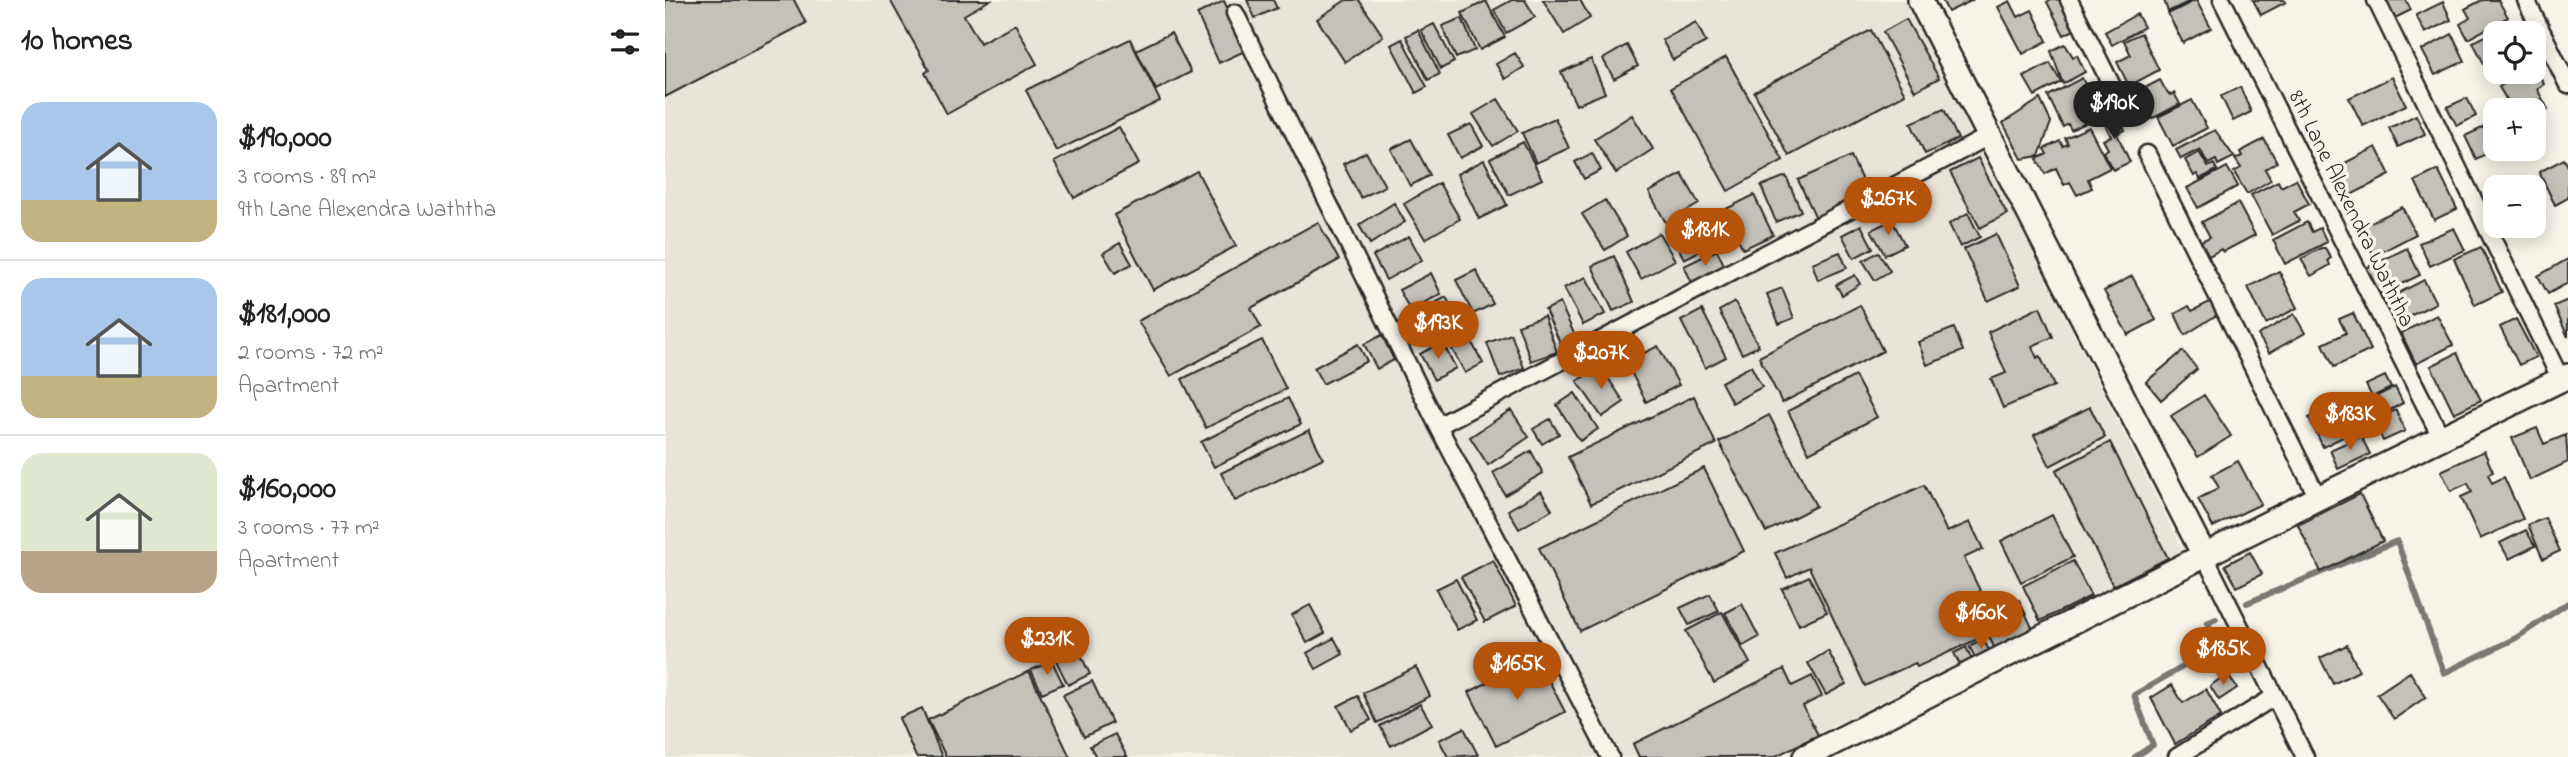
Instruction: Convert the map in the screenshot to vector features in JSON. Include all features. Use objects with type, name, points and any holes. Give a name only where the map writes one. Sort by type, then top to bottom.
[{"type":"street","points":[[1920,0],[2305,757]]},
{"type":"street","points":[[2069,0],[2114,90]]},
{"type":"street","name":"8th Lane Alexendra Waththa","points":[[2222,0],[2441,437]]},
{"type":"street","points":[[1805,757],[2318,498],[2564,378],[2376,0]]},
{"type":"street","points":[[2526,0],[2568,85]]},
{"type":"street","points":[[1235,13],[1438,426],[1610,757]]},
{"type":"street","points":[[1438,426],[1989,136]]},
{"type":"street","points":[[2147,154],[2318,498]]},
{"type":"street","points":[[2177,757],[2274,697]]},
{"type":"shaded area","points":[[665,0],[1905,0],[2184,552],[1769,757],[665,757]]},
{"type":"building","points":[[665,0],[794,0],[806,23],[665,97]]},
{"type":"building","points":[[890,0],[990,0],[964,15],[980,43],[1015,24],[1037,64],[947,114],[925,73],[929,70]]},
{"type":"building","points":[[1247,0],[1273,0],[1277,8],[1255,18]]},
{"type":"building","points":[[1346,0],[1359,0],[1383,36],[1345,62],[1317,19]]},
{"type":"building","points":[[1512,0],[1525,0],[1535,17],[1506,33],[1494,10]]},
{"type":"building","points":[[1543,0],[1580,0],[1590,18],[1564,34]]},
{"type":"building","points":[[1942,0],[1973,0],[1948,12]]},
{"type":"building","points":[[2063,0],[2074,19],[2069,22],[2074,30],[2064,35],[2047,2]]},
{"type":"building","points":[[2164,0],[2190,0],[2190,1],[2168,12]]},
{"type":"building","points":[[2196,0],[2211,28],[2183,43],[2168,14]]},
{"type":"building","points":[[2253,0],[2284,0],[2286,2],[2261,15]]},
{"type":"building","points":[[2385,0],[2406,0],[2411,10],[2391,20]]},
{"type":"building","points":[[2482,0],[2498,0],[2508,17],[2501,21],[2483,21],[2483,31],[2468,39],[2460,24],[2470,18],[2465,9]]},
{"type":"building","points":[[1224,1],[1247,50],[1219,63],[1197,14]]},
{"type":"building","points":[[1486,1],[1505,37],[1480,50],[1462,13]]},
{"type":"building","points":[[2010,1],[2018,17],[2032,10],[2047,41],[2023,54],[1998,7]]},
{"type":"building","points":[[2443,2],[2451,20],[2425,33],[2416,15]]},
{"type":"building","points":[[2137,14],[2144,27],[2112,45],[2105,32]]},
{"type":"building","points":[[1462,18],[1475,50],[1456,58],[1442,26]]},
{"type":"building","points":[[1906,19],[1939,78],[1915,91],[1883,32]]},
{"type":"building","points":[[1696,22],[1706,42],[1673,60],[1662,40]]},
{"type":"building","points":[[1434,24],[1454,62],[1441,69],[1421,30]]},
{"type":"building","points":[[1418,30],[1440,74],[1428,80],[1406,36]]},
{"type":"building","points":[[1871,30],[1905,94],[1789,156],[1754,92]]},
{"type":"building","points":[[1171,33],[1191,72],[1156,90],[1136,50]]},
{"type":"building","points":[[2141,33],[2159,70],[2129,86],[2117,62],[2131,55],[2124,41]]},
{"type":"building","points":[[2452,34],[2465,61],[2435,75],[2422,50]]},
{"type":"building","points":[[2483,37],[2483,62],[2473,42]]},
{"type":"building","points":[[1130,39],[1160,101],[1056,151],[1026,90]]},
{"type":"building","points":[[1402,39],[1427,87],[1416,93],[1391,45]]},
{"type":"building","points":[[2065,44],[2073,57],[2077,55],[2085,72],[2063,84],[2051,51]]},
{"type":"building","points":[[1627,45],[1638,66],[1614,79],[1603,59]]},
{"type":"building","points":[[1515,53],[1524,67],[1505,79],[1496,64]]},
{"type":"building","points":[[1726,57],[1783,160],[1728,191],[1671,88]]},
{"type":"building","points":[[1591,59],[1605,93],[1576,105],[1561,72]]},
{"type":"building","points":[[2050,63],[2061,82],[2035,96],[2024,77]]},
{"type":"building","points":[[2392,77],[2406,105],[2363,126],[2349,98]]},
{"type":"building","points":[[2082,78],[2097,109],[2083,117],[2086,123],[2071,130],[2068,124],[2063,127],[2048,96]]},
{"type":"building","points":[[2160,80],[2170,95],[2174,93],[2180,104],[2144,123],[2136,107],[2145,102],[2139,91]]},
{"type":"building","points":[[2504,84],[2544,84],[2537,89],[2542,98],[2506,98],[2499,87]]},
{"type":"building","points":[[2240,87],[2251,112],[2233,121],[2221,96]]},
{"type":"building","points":[[2467,98],[2476,116],[2457,126],[2447,107]]},
{"type":"building","points":[[1498,99],[1518,131],[1493,146],[1473,114]]},
{"type":"building","points":[[2040,99],[2051,122],[2039,156],[2022,159],[2003,123]]},
{"type":"building","points":[[2192,100],[2207,128],[2173,146],[2158,117]]},
{"type":"building","points":[[2113,108],[2125,130],[2117,134],[2130,162],[2113,170],[2103,152],[2108,149],[2103,140],[2111,136],[2100,115]]},
{"type":"building","points":[[1944,109],[1958,139],[1925,154],[1911,123]]},
{"type":"building","points":[[1632,115],[1653,149],[1616,173],[1594,139]]},
{"type":"building","points":[[2416,115],[2425,134],[2398,147],[2389,128]]},
{"type":"building","points":[[1555,118],[1569,148],[1536,163],[1522,133]]},
{"type":"building","points":[[1471,124],[1483,146],[1460,158],[1448,135]]},
{"type":"building","points":[[1119,127],[1139,164],[1074,198],[1054,162]]},
{"type":"building","points":[[2089,127],[2110,168],[2088,179],[2092,188],[2077,195],[2070,182],[2064,185],[2056,168],[2045,174],[2037,159],[2047,154],[2044,149],[2060,141],[2063,146],[2068,144],[2065,138]]},
{"type":"building","points":[[2483,128],[2483,156],[2476,159],[2465,136]]},
{"type":"building","points":[[2215,130],[2234,157],[2218,165],[2216,160],[2208,164],[2200,149],[2181,159],[2176,150]]},
{"type":"building","points":[[1411,139],[1430,175],[1410,186],[1391,149]]},
{"type":"building","points":[[2264,139],[2277,162],[2265,169],[2271,180],[2247,194],[2234,172],[2241,168],[2235,159],[2242,156],[2240,152]]},
{"type":"building","points":[[1523,142],[1542,179],[1509,195],[1490,159]]},
{"type":"building","points":[[2376,147],[2390,175],[2347,197],[2333,169]]},
{"type":"building","points":[[1366,152],[1385,186],[1361,198],[1343,164]]},
{"type":"building","points":[[2199,152],[2208,167],[2214,164],[2217,170],[2200,179],[2197,174],[2194,176],[2185,160]]},
{"type":"building","points":[[1592,153],[1601,170],[1584,179],[1575,162]]},
{"type":"building","points":[[1851,156],[1868,194],[1816,218],[1798,180]]},
{"type":"building","points":[[1978,158],[2007,214],[1980,228],[1950,172]]},
{"type":"building","points":[[2564,159],[2568,166],[2568,198],[2555,205],[2546,186],[2546,175],[2540,175],[2539,172]]},
{"type":"building","points":[[1484,160],[1507,205],[1479,219],[1457,174]]},
{"type":"building","points":[[2227,167],[2238,186],[2198,208],[2187,188]]},
{"type":"building","points":[[2438,170],[2457,209],[2434,220],[2415,181]]},
{"type":"building","points":[[1197,171],[1236,246],[1153,290],[1114,215]]},
{"type":"building","points":[[1682,174],[1699,204],[1666,223],[1649,192]]},
{"type":"building","points":[[1786,176],[1801,211],[1776,222],[1761,186]]},
{"type":"building","points":[[2296,179],[2309,204],[2294,212],[2299,221],[2272,235],[2251,195],[2278,181],[2281,187]]},
{"type":"building","points":[[1439,183],[1460,219],[1425,239],[1404,204]]},
{"type":"building","points":[[1754,195],[1773,235],[1743,249],[1724,210]]},
{"type":"building","points":[[1605,200],[1627,236],[1605,250],[1582,214]]},
{"type":"building","points":[[1394,203],[1405,222],[1370,244],[1359,225]]},
{"type":"building","points":[[2238,203],[2255,235],[2223,252],[2221,249],[2209,256],[2201,241],[2210,237],[2202,222]]},
{"type":"building","points":[[2402,207],[2416,234],[2374,256],[2360,228]]},
{"type":"building","points":[[1968,213],[1980,237],[1960,247],[1949,224]]},
{"type":"building","points":[[1687,217],[1704,249],[1684,259],[1668,227]]},
{"type":"building","points":[[1892,220],[1905,245],[1885,255],[1871,230]]},
{"type":"building","points":[[1318,222],[1339,260],[1251,308],[1261,327],[1171,376],[1138,321]]},
{"type":"building","points":[[2307,222],[2312,232],[2320,228],[2327,242],[2285,264],[2273,240]]},
{"type":"building","points":[[1861,225],[1873,248],[1854,258],[1842,235]]},
{"type":"building","points":[[2454,228],[2465,250],[2430,266],[2419,243]]},
{"type":"building","points":[[1659,233],[1675,260],[1641,279],[1626,252]]},
{"type":"building","points":[[1996,234],[2020,286],[1988,301],[1964,249]]},
{"type":"building","points":[[1409,236],[1422,260],[1386,280],[1373,256]]},
{"type":"building","points":[[1120,243],[1132,264],[1115,273],[1103,253]]},
{"type":"building","points":[[2481,247],[2502,292],[2475,305],[2454,259]]},
{"type":"building","points":[[2325,248],[2331,258],[2328,260],[2330,265],[2311,276],[2301,259]]},
{"type":"building","points":[[2407,248],[2420,275],[2379,295],[2366,268]]},
{"type":"building","points":[[1717,250],[1726,269],[1693,285],[1684,266]]},
{"type":"building","points":[[1840,252],[1847,268],[1818,280],[1812,263]]},
{"type":"building","points":[[1878,252],[1890,271],[1875,280],[1863,261]]},
{"type":"building","points":[[1614,256],[1634,302],[1613,311],[1592,266]]},
{"type":"building","points":[[2568,259],[2568,283],[2548,294],[2538,276]]},
{"type":"building","points":[[1476,270],[1493,304],[1473,314],[1456,280]]},
{"type":"building","points":[[2279,271],[2297,308],[2266,324],[2248,287]]},
{"type":"building","points":[[1431,273],[1441,294],[1410,310],[1399,290]]},
{"type":"building","points":[[1855,275],[1860,284],[1842,295],[1836,285]]},
{"type":"building","points":[[2132,276],[2156,320],[2128,335],[2104,291]]},
{"type":"building","points":[[1586,277],[1605,314],[1583,325],[1564,288]]},
{"type":"building","points":[[2424,280],[2436,303],[2396,323],[2385,300]]},
{"type":"building","points":[[1782,288],[1794,318],[1779,324],[1767,294]]},
{"type":"building","points":[[1446,297],[1456,315],[1422,333],[1412,315]]},
{"type":"building","points":[[2216,299],[2223,311],[2185,335],[2175,314],[2189,306],[2192,311]]},
{"type":"building","points":[[2568,300],[2568,337],[2554,306]]},
{"type":"building","points":[[1735,302],[1759,346],[1742,354],[1719,311]]},
{"type":"building","points":[[1560,303],[1577,340],[1562,347],[1545,310]]},
{"type":"building","points":[[1860,305],[1883,351],[1782,403],[1759,357]]},
{"type":"building","points":[[2040,307],[2053,337],[2032,346],[2037,358],[2040,356],[2054,386],[2003,408],[1991,379],[2006,373],[1988,332]]},
{"type":"building","points":[[1702,310],[1726,357],[1705,368],[1681,321]]},
{"type":"building","points":[[2353,313],[2371,350],[2334,367],[2323,344],[2346,333],[2339,319]]},
{"type":"building","points":[[2294,314],[2305,333],[2269,353],[2258,335]]},
{"type":"building","points":[[2437,315],[2453,345],[2416,364],[2401,333]]},
{"type":"building","points":[[1544,316],[1557,352],[1531,361],[1518,325]]},
{"type":"building","points":[[2516,319],[2536,357],[2519,365],[2500,327]]},
{"type":"building","points":[[1954,328],[1963,351],[1927,365],[1918,342]]},
{"type":"building","points":[[1465,330],[1483,363],[1465,373],[1447,340]]},
{"type":"building","points":[[1511,334],[1524,368],[1500,377],[1487,343]]},
{"type":"building","points":[[1382,335],[1394,360],[1377,369],[1364,344]]},
{"type":"building","points":[[1262,340],[1286,389],[1206,428],[1182,379]]},
{"type":"building","points":[[1442,342],[1456,368],[1434,380],[1420,354]]},
{"type":"building","points":[[1358,344],[1367,361],[1323,384],[1314,368]]},
{"type":"building","points":[[1658,346],[1679,385],[1646,402],[1626,362]]},
{"type":"building","points":[[2183,351],[2197,369],[2161,400],[2146,382]]},
{"type":"building","points":[[2457,353],[2481,400],[2454,413],[2431,366]]},
{"type":"building","points":[[1600,366],[1624,402],[1602,417],[1577,381]]},
{"type":"building","points":[[1751,366],[1762,387],[1732,403],[1721,382]]},
{"type":"building","points":[[1855,376],[1877,417],[1809,453],[1788,411]]},
{"type":"building","points":[[2385,376],[2391,388],[2372,397],[2366,385]]},
{"type":"building","points":[[2395,387],[2403,403],[2370,421],[2361,404]]},
{"type":"building","points":[[1575,393],[1598,429],[1580,441],[1557,405]]},
{"type":"building","points":[[2204,395],[2231,436],[2198,457],[2171,416]]},
{"type":"building","points":[[1694,396],[1716,444],[1591,504],[1568,457]]},
{"type":"building","points":[[1288,398],[1301,424],[1214,467],[1201,442]]},
{"type":"building","points":[[2347,400],[2361,428],[2323,447],[2309,418]]},
{"type":"building","points":[[2090,407],[2105,437],[2050,466],[2034,435]]},
{"type":"building","points":[[1511,410],[1529,437],[1488,465],[1470,437]]},
{"type":"building","points":[[2396,410],[2405,431],[2383,441],[2374,420]]},
{"type":"building","points":[[1769,415],[1816,506],[1766,532],[1719,442]]},
{"type":"building","points":[[1550,419],[1559,434],[1542,444],[1533,429]]},
{"type":"building","points":[[2537,428],[2544,444],[2566,435],[2568,462],[2530,480],[2512,438]]},
{"type":"building","points":[[1309,430],[1323,458],[1235,501],[1221,473]]},
{"type":"building","points":[[2361,436],[2370,454],[2338,469],[2330,450]]},
{"type":"building","points":[[2110,442],[2168,558],[2113,586],[2056,470]]},
{"type":"building","points":[[1531,451],[1543,473],[1505,495],[1493,473]]},
{"type":"building","points":[[2484,451],[2493,472],[2488,474],[2492,483],[2504,477],[2523,519],[2480,539],[2461,497],[2472,492],[2468,483],[2451,491],[2441,471]]},
{"type":"building","points":[[2238,461],[2261,504],[2213,527],[2198,499],[2219,488],[2212,475]]},
{"type":"building","points":[[1704,468],[1744,551],[1580,631],[1539,548]]},
{"type":"building","points":[[1924,485],[1947,532],[1970,522],[1983,549],[1964,558],[1991,613],[2019,600],[2037,638],[1998,656],[1988,634],[1917,667],[1915,663],[1865,686],[1809,567],[1787,578],[1775,553]]},
{"type":"building","points":[[1541,491],[1552,510],[1519,529],[1508,510]]},
{"type":"building","points":[[2360,494],[2383,541],[2321,572],[2298,525]]},
{"type":"building","points":[[2052,515],[2073,557],[2021,582],[2001,541]]},
{"type":"building","points":[[2545,518],[2560,551],[2543,559],[2528,525]]},
{"type":"building","points":[[2526,530],[2535,546],[2509,559],[2500,543]]},
{"type":"building","points":[[2250,552],[2262,574],[2237,587],[2225,565]]},
{"type":"building","points":[[1493,560],[1516,606],[1485,622],[1461,577]]},
{"type":"building","points":[[2073,561],[2091,596],[2040,621],[2023,586]]},
{"type":"building","points":[[1809,576],[1827,612],[1799,625],[1782,589]]},
{"type":"building","points":[[1456,579],[1477,620],[1457,630],[1436,589]]},
{"type":"building","points":[[1710,594],[1719,611],[1689,625],[1680,608]]},
{"type":"building","points":[[1742,604],[1759,637],[1743,646],[1725,613]]},
{"type":"building","points":[[1310,605],[1325,633],[1307,643],[1292,615]]},
{"type":"building","points":[[1722,612],[1750,663],[1714,683],[1686,631]]},
{"type":"building","points":[[1066,625],[1090,674],[1068,685],[1044,636]]},
{"type":"building","points":[[1334,638],[1343,654],[1316,669],[1307,653]]},
{"type":"building","points":[[1983,639],[1992,656],[1978,663],[1969,646]]},
{"type":"building","points":[[2347,645],[2359,671],[2333,684],[2320,658]]},
{"type":"building","points":[[1966,647],[1974,664],[1962,669],[1954,653]]},
{"type":"building","points":[[1828,651],[1846,684],[1826,695],[1808,663]]},
{"type":"building","points":[[1537,657],[1565,712],[1496,746],[1469,692]]},
{"type":"building","points":[[1052,661],[1063,684],[1042,693],[1031,670]]},
{"type":"building","points":[[1416,667],[1430,696],[1377,723],[1363,693]]},
{"type":"building","points":[[1784,669],[1792,686],[1812,676],[1822,696],[1803,706],[1818,735],[1774,757],[1639,757],[1633,744]]},
{"type":"building","points":[[1029,671],[1070,757],[946,757],[928,720]]},
{"type":"building","points":[[2410,672],[2426,697],[2394,719],[2377,694]]},
{"type":"building","points":[[2227,674],[2237,688],[2219,700],[2210,686]]},
{"type":"building","points":[[1092,681],[1112,723],[1084,737],[1063,695]]},
{"type":"building","points":[[2172,685],[2183,703],[2206,689],[2221,716],[2175,744],[2151,698]]},
{"type":"building","points":[[1358,696],[1371,720],[1351,730],[1338,706]]},
{"type":"building","points":[[1420,704],[1432,724],[1391,746],[1380,726]]},
{"type":"building","points":[[922,708],[942,757],[916,757],[899,718]]},
{"type":"building","points":[[1464,728],[1478,755],[1448,757],[1439,740]]},
{"type":"building","points":[[1115,734],[1127,757],[1096,757],[1090,746]]},
{"type":"waterway","points":[[2247,603],[2397,541],[2444,673],[2516,638],[2568,603]]},
{"type":"waterway","points":[[2135,757],[2153,745],[2134,695],[2219,646],[2207,623],[2216,619]]}]
